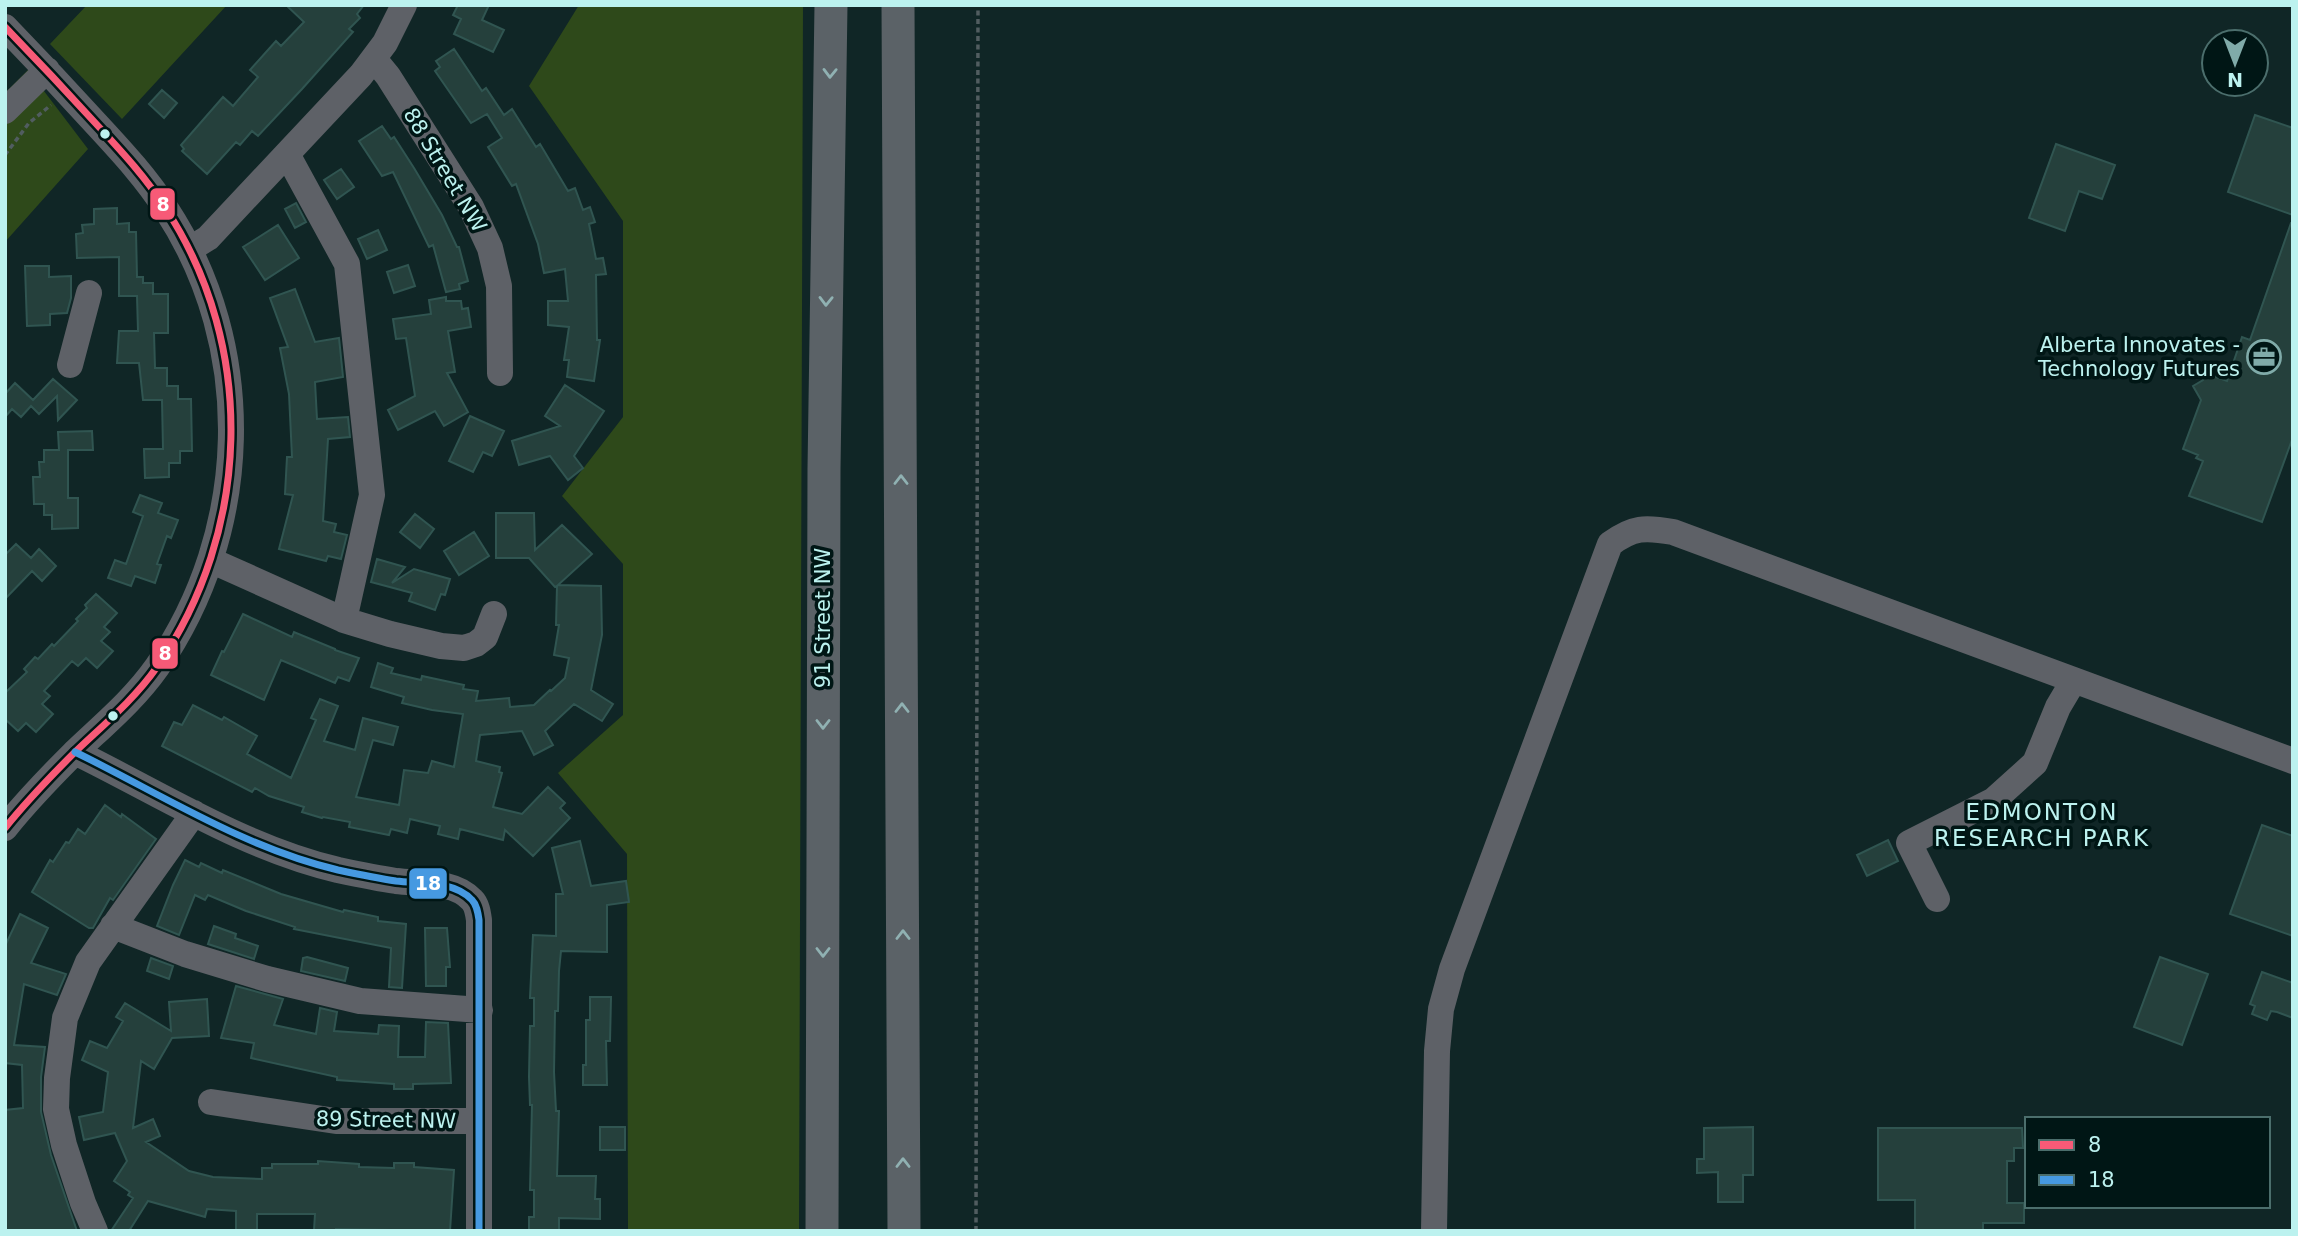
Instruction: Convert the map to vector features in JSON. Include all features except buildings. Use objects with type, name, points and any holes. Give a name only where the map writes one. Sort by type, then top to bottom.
[{"type":"main road","name":"91 Street NW","points":[[822,1231],[824,469],[831,5]]},
{"type":"main road","points":[[898,5],[904,1231]]},
{"type":"street","points":[[190,249],[208,238],[374,59],[394,29],[404,5]]},
{"type":"street","points":[[5,27],[141,175],[165,207],[190,249],[215,318],[225,357],[231,431],[230,471],[219,531],[185,619],[156,668],[125,707],[29,798],[5,828]]},
{"type":"street","name":"88 Street NW","points":[[374,59],[388,76],[471,207],[490,248],[499,286],[500,373]]},
{"type":"street","points":[[5,110],[47,70]]},
{"type":"street","points":[[287,154],[347,264],[372,495],[344,620]]},
{"type":"street","points":[[70,365],[89,293]]},
{"type":"street","points":[[1434,1231],[1435,1101],[1441,1009],[1452,969],[1610,544],[1625,533],[1647,527],[1672,532],[2293,761]]},
{"type":"street","points":[[210,559],[344,620],[453,648],[476,644],[485,637],[494,614]]},
{"type":"street","points":[[1937,899],[1909,842],[1994,800],[2035,762],[2058,707],[2074,680]]},
{"type":"street","points":[[75,752],[194,813],[89,962],[65,1018],[56,1109],[64,1145],[95,1231]]},
{"type":"street","name":"89 Street NW","points":[[194,813],[250,840],[314,864],[370,877],[447,887],[472,900],[479,920],[479,1231]]},
{"type":"street","points":[[113,926],[197,958],[267,979],[360,1001],[480,1010]]},
{"type":"street","name":"89 Street NW","points":[[211,1102],[336,1121],[479,1121]]},
{"type":"path","points":[[975,1231],[978,5]]},
{"type":"path","points":[[5,155],[29,123],[53,103]]},
{"type":"green space","points":[[87,5],[227,5],[122,119],[50,44]]},
{"type":"green space","points":[[579,5],[803,5],[799,1231],[628,1231],[627,854],[558,773],[623,715],[623,564],[562,496],[623,417],[623,221],[529,86]]},
{"type":"green space","points":[[28,70],[88,149],[5,242],[5,93]]},
{"type":"transit line","name":"8","points":[[5,27],[126,156],[166,209],[196,263],[216,320],[228,379],[231,439],[225,499],[211,558],[188,614],[157,667],[138,691],[55,772],[5,828]]},
{"type":"transit line","name":"18","points":[[75,752],[269,848],[338,870],[396,881],[446,886],[465,894],[474,902],[479,920],[479,1231]]},
{"type":"place","name":"Alberta Innovates - Technology Futures","points":[[2264,357]]},
{"type":"district","name":"EDMONTON RESEARCH PARK","points":[[2042,825]]}]
